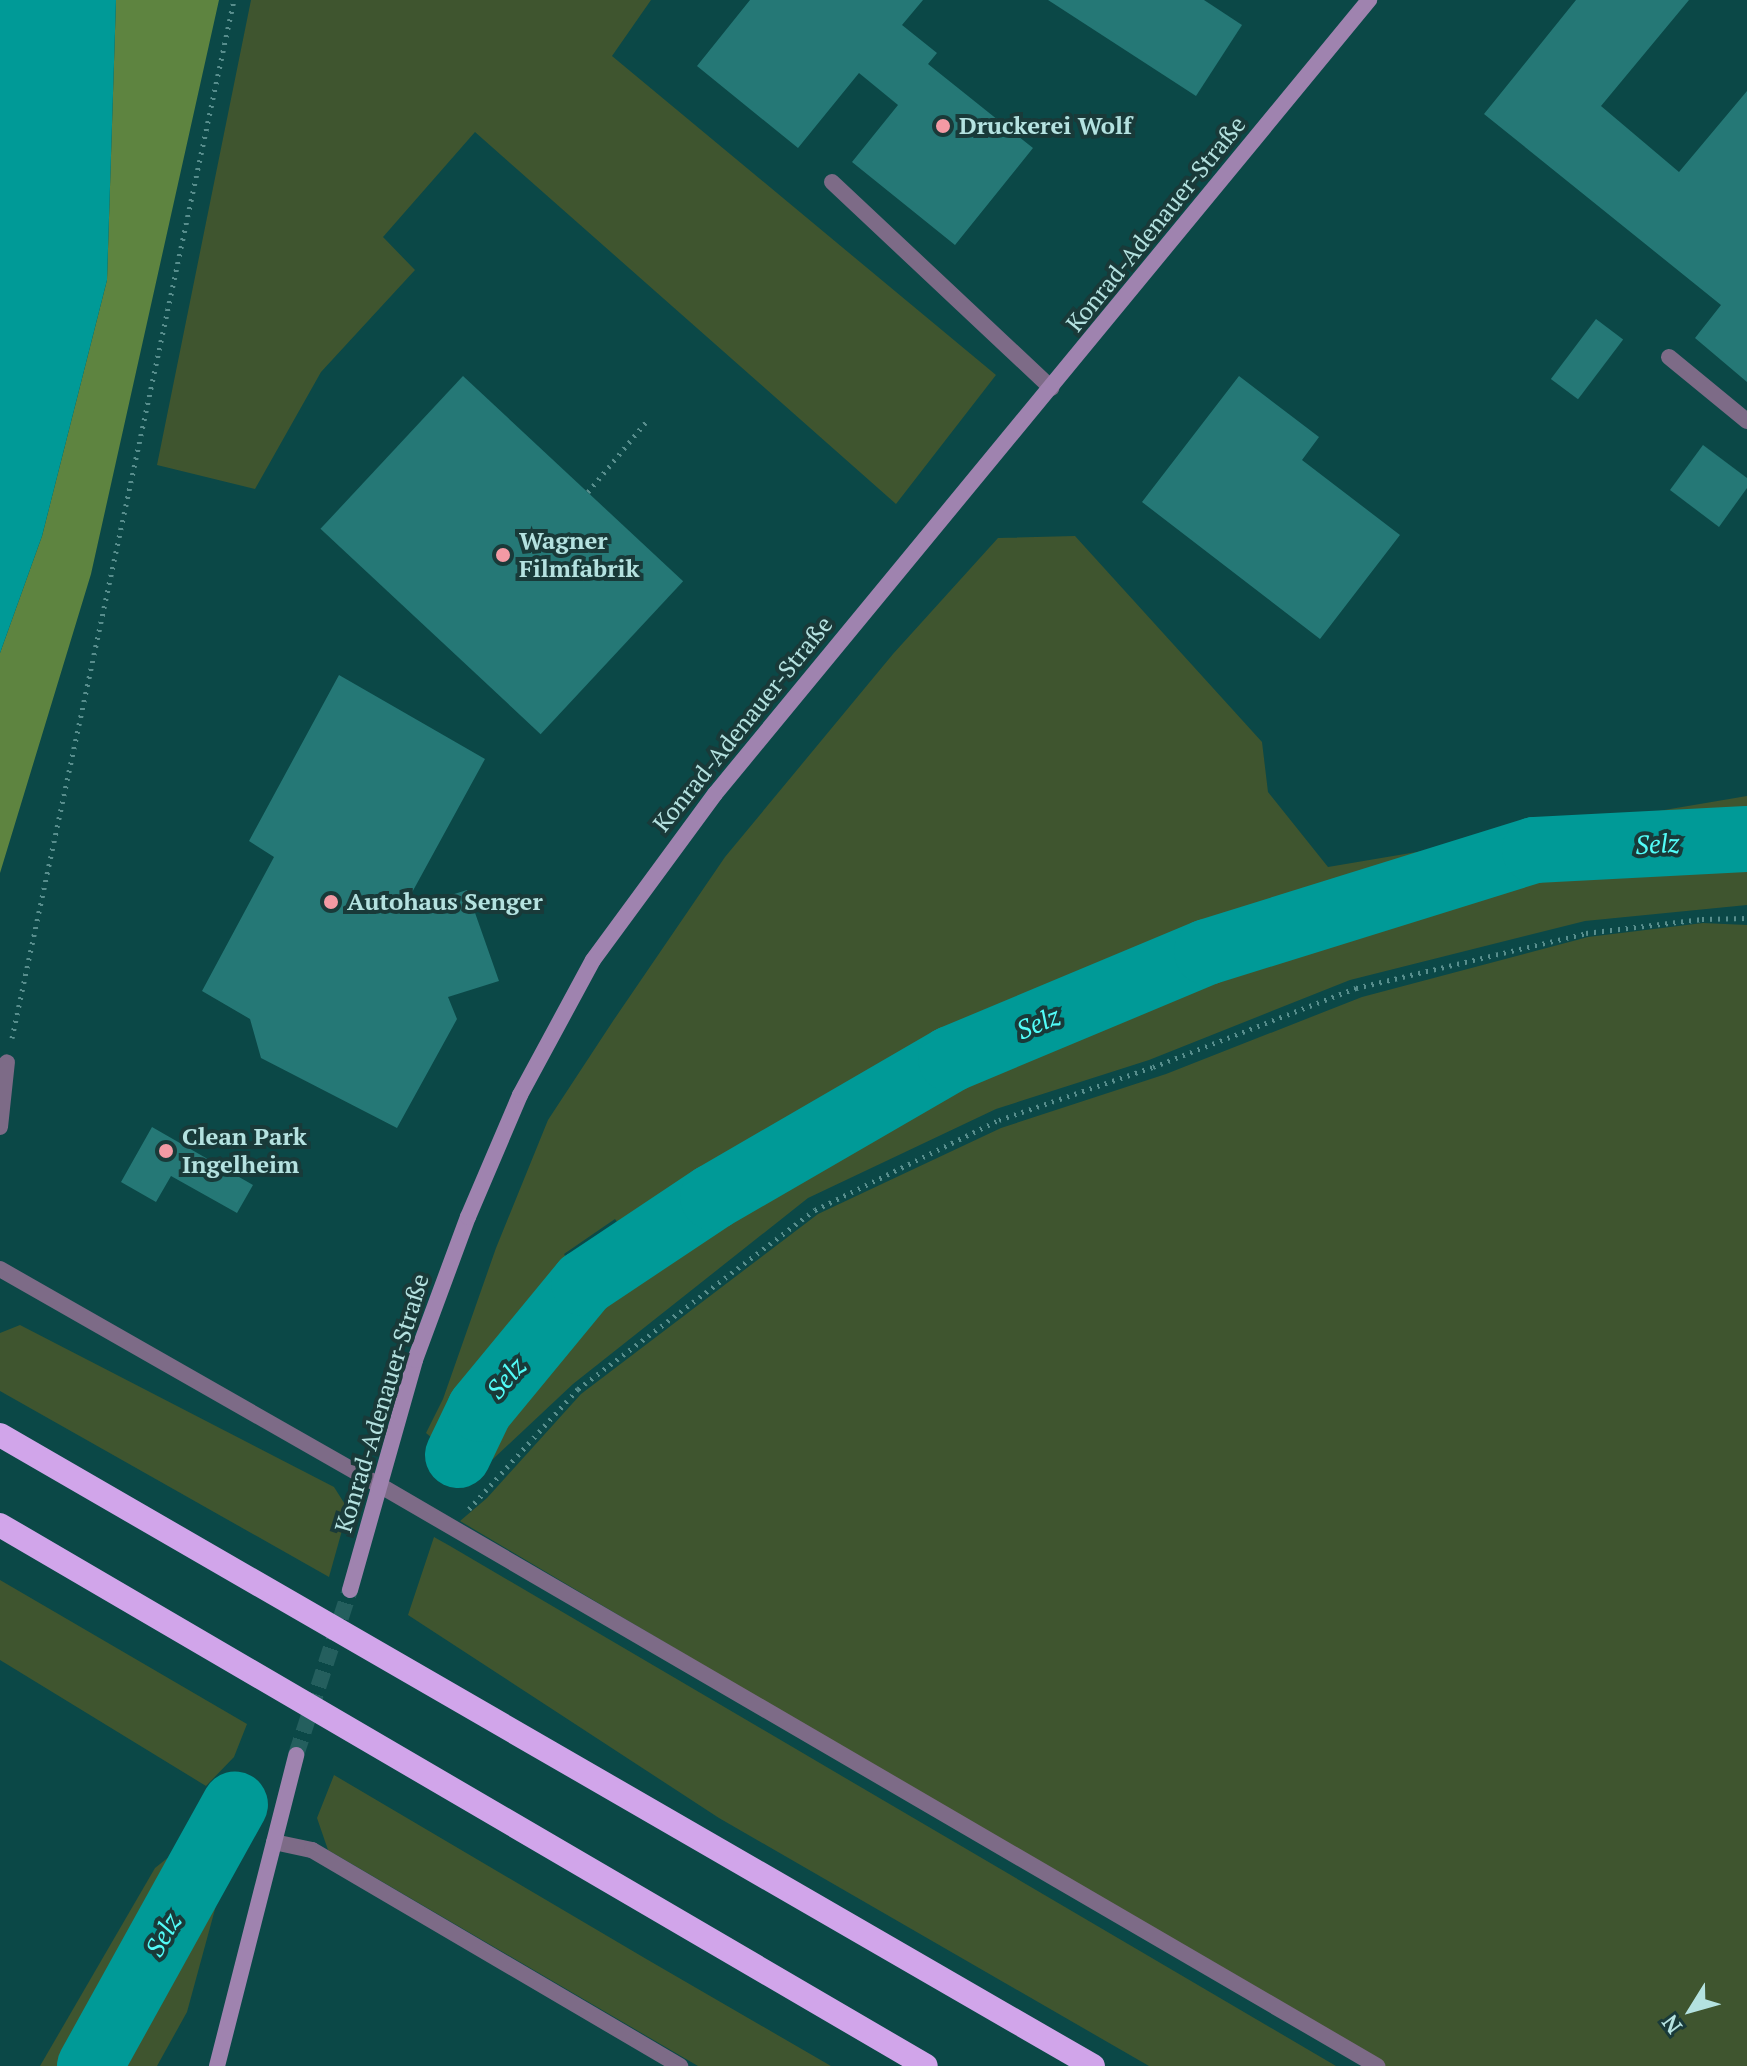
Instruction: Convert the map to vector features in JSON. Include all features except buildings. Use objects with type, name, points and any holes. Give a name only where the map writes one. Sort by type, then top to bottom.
[{"type":"highway","points":[[0,1435],[1093,2066]]},
{"type":"highway","points":[[0,1525],[926,2066]]},
{"type":"main road","name":"Konrad-Adenauer-Straße","points":[[350,1590],[415,1360],[468,1217],[520,1095],[593,960],[715,794],[1369,0]]},
{"type":"main road","points":[[217,2066],[296,1755]]},
{"type":"street","points":[[832,182],[1051,388]]},
{"type":"street","points":[[1669,357],[1747,421]]},
{"type":"street","points":[[0,1127],[4,1061]]},
{"type":"street","points":[[0,1269],[381,1486],[447,1528],[1377,2066]]},
{"type":"street","points":[[274,1842],[312,1850],[680,2066]]},
{"type":"path","points":[[4,1061],[234,0]]},
{"type":"path","points":[[588,492],[646,422]]},
{"type":"path","points":[[447,1528],[474,1505],[578,1389],[815,1210],[999,1120],[1153,1067],[1356,988],[1586,933],[1702,919],[1747,918]]},
{"type":"green space","points":[[116,0],[219,0],[91,574],[0,873],[0,653],[42,536],[107,280]]},
{"type":"green space","points":[[251,0],[651,0],[612,56],[996,375],[896,504],[475,132],[383,237],[415,270],[321,372],[255,489],[157,465]]},
{"type":"green space","points":[[1075,536],[1262,742],[1268,792],[1328,867],[1747,796],[1747,905],[1585,921],[1350,980],[1149,1060],[996,1109],[808,1198],[573,1384],[493,1459],[465,1465],[426,1433],[443,1399],[496,1248],[548,1120],[725,857],[893,654],[998,538]],"holes":[[[615,1219],[642,1257],[590,1301],[564,1254]]]},
{"type":"green space","points":[[1703,923],[1747,925],[1747,2066],[1379,2066],[460,1521],[487,1498],[581,1394],[818,1214],[1001,1128],[1166,1074],[1362,997],[1588,937]]},
{"type":"green space","points":[[20,1325],[334,1487],[348,1509],[329,1577],[0,1391],[0,1333]]},
{"type":"green space","points":[[434,1537],[1336,2066],[1149,2066],[719,1818],[408,1615]]},
{"type":"green space","points":[[0,1580],[247,1724],[234,1757],[206,1786],[0,1660]]},
{"type":"green space","points":[[334,1775],[831,2066],[698,2066],[328,1850],[317,1818]]},
{"type":"green space","points":[[235,1804],[239,1821],[187,2012],[157,2066],[40,2066],[155,1868]]},
{"type":"water","points":[[0,0],[116,0],[107,280],[42,536],[0,653]]},
{"type":"waterway","name":"Selz","points":[[458,1455],[480,1409],[584,1283],[713,1197],[951,1059],[1207,952],[1535,850],[1747,839]]},
{"type":"waterway","name":"Selz","points":[[90,2066],[235,1804]]},
{"type":"tunnel","points":[[296,1755],[350,1590]]},
{"type":"place","name":"Druckerei Wolf","points":[[943,126]]},
{"type":"place","name":"Wagner Filmfabrik","points":[[503,555]]},
{"type":"place","name":"Autohaus Senger","points":[[331,902]]},
{"type":"place","name":"Clean Park Ingelheim","points":[[166,1151]]}]
